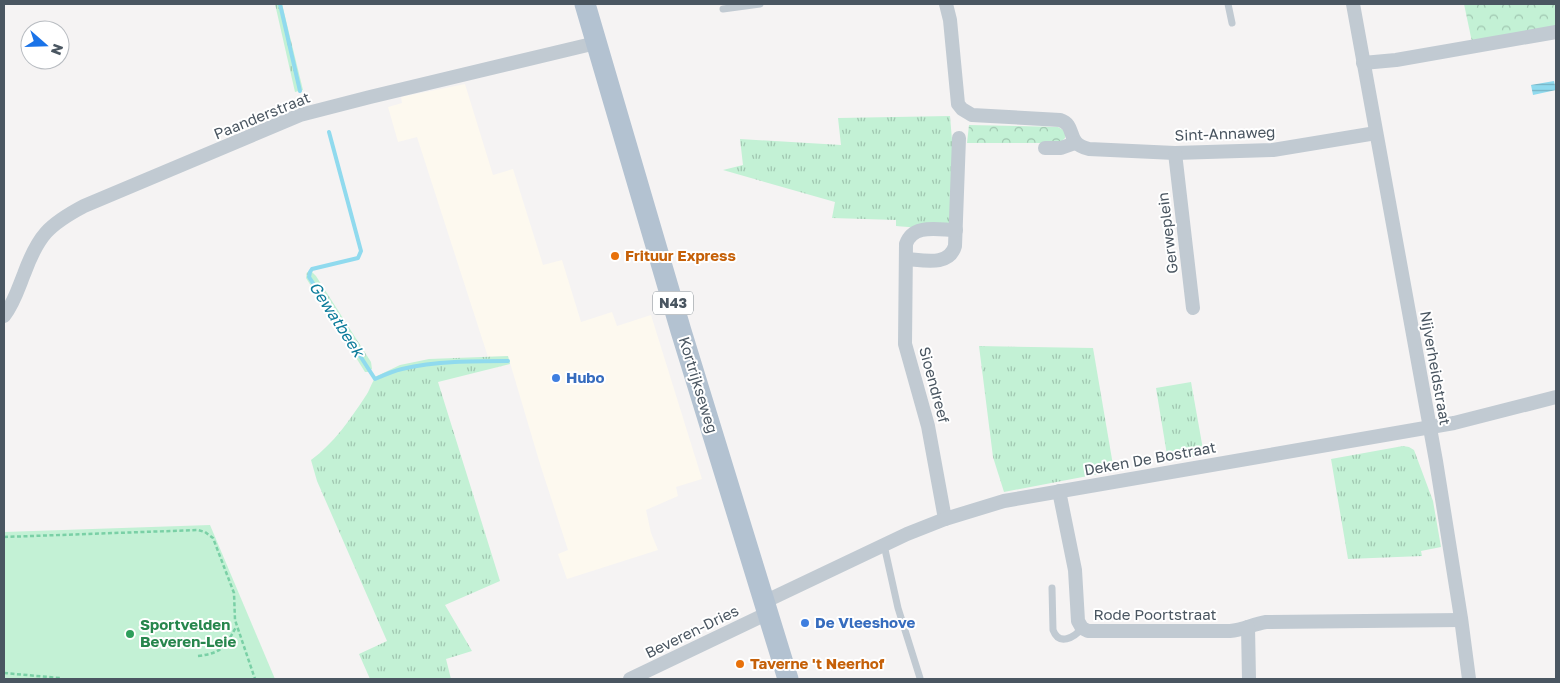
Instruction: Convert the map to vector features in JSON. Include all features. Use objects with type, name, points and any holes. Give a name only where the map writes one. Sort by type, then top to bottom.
[{"type":"main road","name":"Kortrijkseweg","points":[[585,4],[681,331],[788,679]]},
{"type":"street","points":[[946,4],[950,20],[958,104],[965,111],[980,116],[1060,120],[1069,125],[1076,143]]},
{"type":"street","name":"Nijverheidstraat","points":[[1353,4],[1429,428],[1469,679]]},
{"type":"street","points":[[1363,63],[1396,60],[1556,32]]},
{"type":"street","name":"Paanderstraat","points":[[4,316],[13,302],[33,252],[44,233],[63,217],[84,206],[300,115],[596,44]]},
{"type":"street","name":"Sint-Annaweg","points":[[1045,148],[1061,148],[1076,143],[1081,147],[1089,149],[1175,153],[1273,150],[1376,133]]},
{"type":"street","points":[[906,259],[940,260],[948,258],[952,254],[955,246],[956,230],[959,138]]},
{"type":"street","name":"Gerweplein","points":[[1175,153],[1193,308]]},
{"type":"street","name":"Sioendreef","points":[[945,519],[928,426],[906,344],[906,259],[907,241],[914,232],[922,230],[956,230]]},
{"type":"street","name":"Deken De Bostraat","points":[[766,608],[884,545],[945,519],[1004,501],[1429,428],[1473,419],[1556,397]]},
{"type":"street","name":"Rode Poortstraat","points":[[1059,491],[1076,570],[1078,618],[1082,628],[1093,632],[1230,631],[1266,622],[1461,620]]},
{"type":"street","name":"Beveren-Dries","points":[[630,679],[766,608]]},
{"type":"street","points":[[1248,627],[1249,679]]},
{"type":"lane","points":[[723,9],[760,4]]},
{"type":"lane","points":[[1228,4],[1232,23]]},
{"type":"lane","points":[[884,545],[898,608],[920,678]]},
{"type":"lane","points":[[1052,588],[1053,630],[1056,636],[1061,639],[1069,639],[1077,635],[1082,628]]},
{"type":"path","points":[[4,537],[198,530],[205,532],[213,538],[234,594],[236,626],[254,679]]},
{"type":"path","points":[[198,656],[214,654],[221,649],[236,626]]},
{"type":"path","points":[[4,673],[60,678]]},
{"type":"shaded area","points":[[465,84],[493,175],[513,169],[543,265],[562,260],[581,322],[612,312],[617,326],[651,315],[702,479],[676,487],[678,496],[646,510],[651,533],[658,550],[567,579],[558,554],[568,550],[508,356],[488,357],[417,137],[398,142],[388,107],[402,103],[401,97]]},
{"type":"green space","points":[[275,4],[282,4],[303,90],[295,92]]},
{"type":"green space","points":[[1464,4],[1556,4],[1556,27],[1472,42]]},
{"type":"green space","points":[[950,116],[953,152],[950,222],[940,227],[896,226],[896,220],[832,218],[835,202],[723,170],[743,165],[740,139],[841,145],[838,118]]},
{"type":"green space","points":[[969,125],[1058,127],[1064,131],[1065,138],[1060,143],[967,143]]},
{"type":"green space","points":[[307,272],[312,272],[316,276],[371,362],[372,369],[368,372],[365,372],[306,278]]},
{"type":"green space","points":[[979,346],[1093,348],[1114,471],[1004,492],[993,457]]},
{"type":"green space","points":[[508,356],[510,364],[438,382],[500,581],[445,605],[472,651],[446,659],[451,679],[370,679],[359,654],[387,641],[317,481],[311,460],[341,431],[367,395],[377,376],[400,365],[429,359]]},
{"type":"green space","points":[[1191,382],[1204,455],[1168,461],[1156,388]]},
{"type":"green space","points":[[1403,446],[1414,450],[1433,501],[1441,547],[1421,551],[1422,556],[1348,559],[1331,459]]},
{"type":"green space","name":"Sportvelden Beveren-Leie","points":[[210,525],[275,679],[4,679],[4,532]]},
{"type":"water","points":[[1554,81],[1556,90],[1533,95],[1531,85]]},
{"type":"waterway","name":"Gewatbeek","points":[[280,4],[300,91]]},
{"type":"waterway","name":"Gewatbeek","points":[[329,132],[361,251],[358,258],[312,269],[309,277],[375,379],[388,373],[428,364],[508,361]]},
{"type":"place","name":"Frituur Express","points":[[615,256]]},
{"type":"place","name":"Hubo","points":[[556,378]]},
{"type":"place","name":"De Vleeshove","points":[[805,623]]},
{"type":"place","name":"Sportvelden Beveren-Leie","points":[[130,634]]},
{"type":"place","name":"Taverne 't Neerhof","points":[[740,664]]}]
